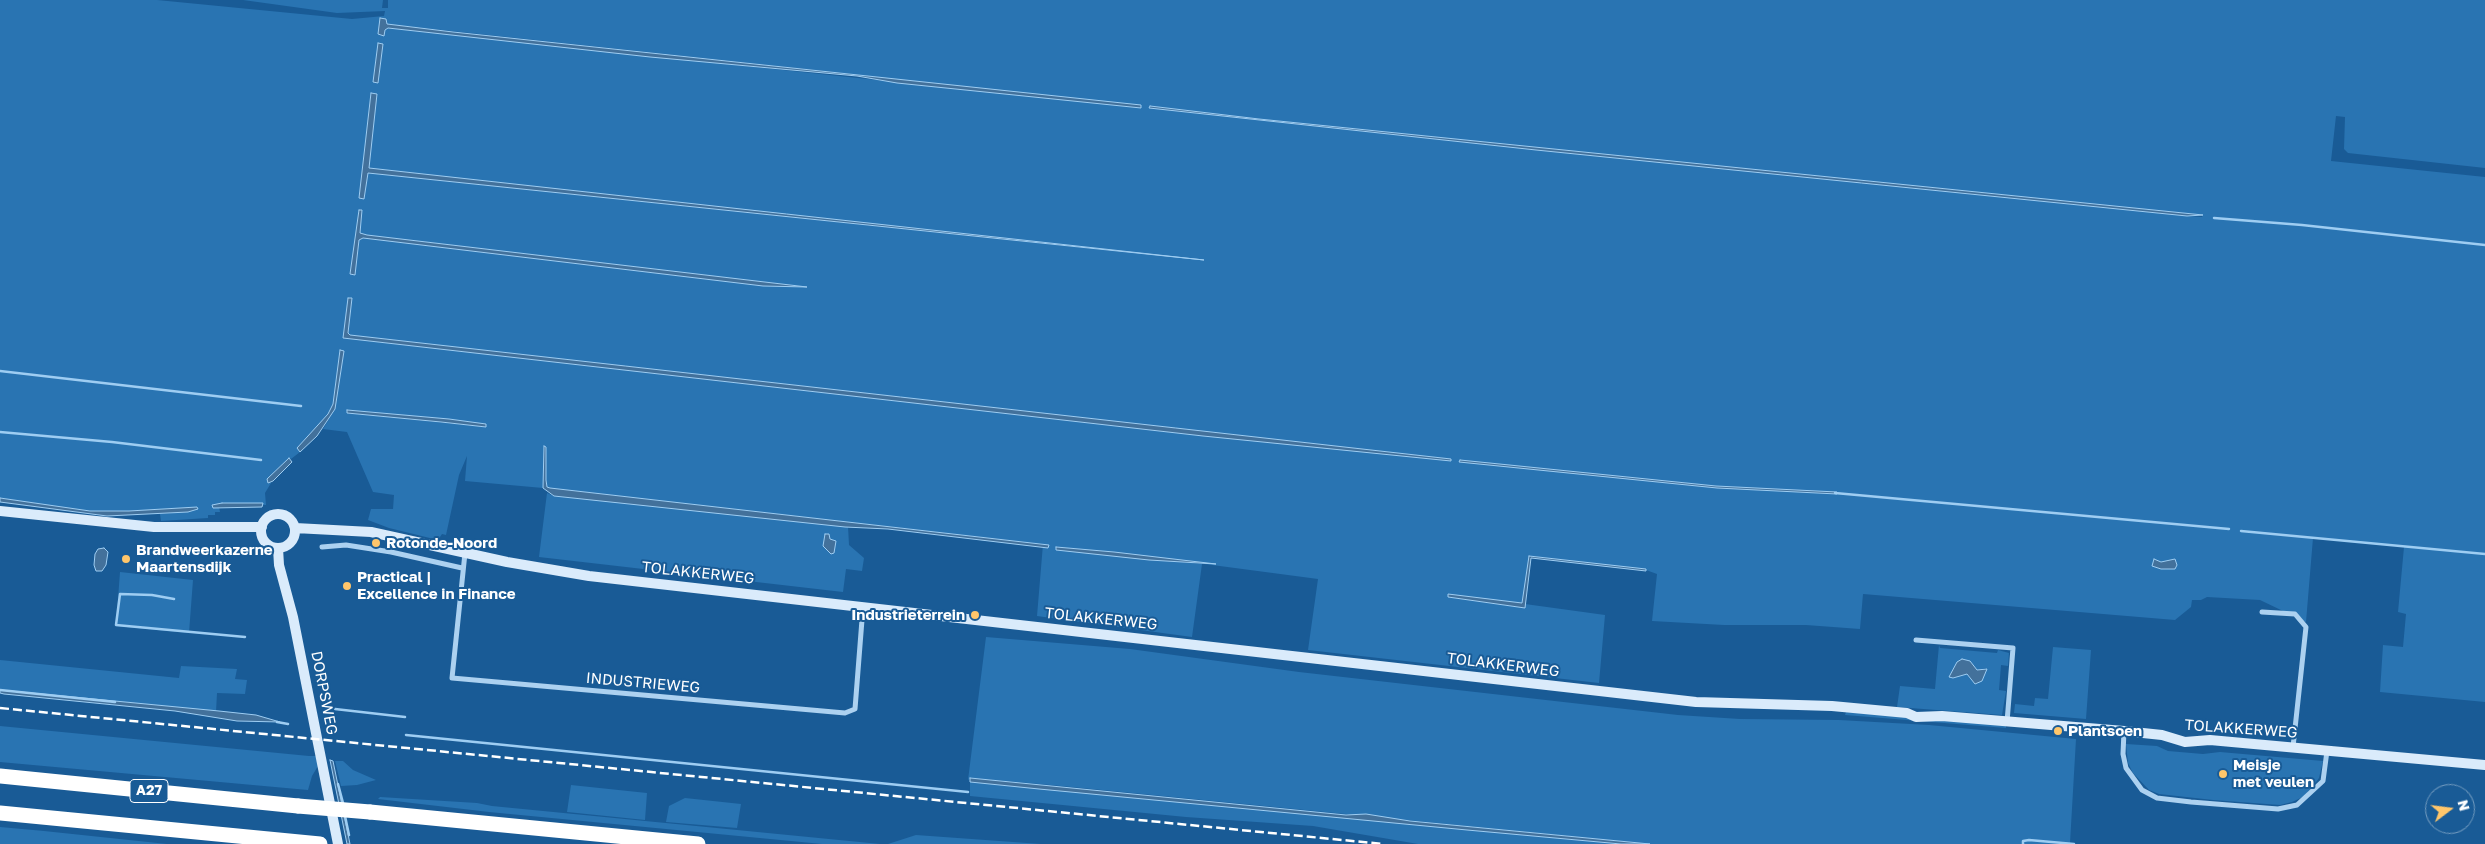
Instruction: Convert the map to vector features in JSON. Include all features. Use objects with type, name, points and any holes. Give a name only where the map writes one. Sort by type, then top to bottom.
[{"type":"highway","name":"A27","points":[[0,776],[698,844]]},
{"type":"highway","points":[[0,813],[320,844]]},
{"type":"main road","points":[[0,511],[154,527],[262,528]]},
{"type":"main road","points":[[277,514],[286,516],[295,528],[294,536],[290,543],[278,548],[266,542],[262,534],[264,521],[277,514]]},
{"type":"main road","name":"TOLAKKERWEG","points":[[295,528],[357,530],[394,536],[465,553],[589,576],[1696,702],[1832,706],[1907,713],[1917,710],[1935,712],[1942,716],[2162,735],[2185,742],[2210,740],[2485,765]]},
{"type":"main road","name":"DORPSWEG","points":[[278,548],[279,565],[293,617],[338,844]]},
{"type":"street","points":[[322,547],[346,545],[391,552],[462,568]]},
{"type":"street","name":"INDUSTRIEWEG","points":[[465,553],[452,678],[845,713],[854,709],[863,607]]},
{"type":"street","points":[[2262,612],[2295,614],[2306,627],[2293,747]]},
{"type":"street","points":[[1916,640],[2013,648],[2008,722]]},
{"type":"street","points":[[2124,731],[2123,754],[2126,768],[2142,790],[2157,798],[2191,802],[2278,809],[2297,804],[2322,781],[2327,750]]},
{"type":"shaded area","points":[[0,0],[157,0],[352,19],[384,16],[385,11],[337,13],[243,0],[383,0],[382,8],[388,8],[388,0],[2485,0],[2485,168],[2348,153],[2344,149],[2345,117],[2336,116],[2331,161],[2485,177],[2485,702],[2380,692],[2383,645],[2403,647],[2406,614],[2398,612],[2404,547],[2313,538],[2306,622],[2260,600],[2207,597],[2201,600],[2192,600],[2191,607],[2175,620],[1863,594],[1860,629],[1806,625],[1724,625],[1652,621],[1657,574],[1646,570],[1530,556],[1522,603],[1448,597],[1524,608],[1525,604],[1605,615],[1599,683],[1308,650],[1318,579],[1114,552],[1056,547],[1056,549],[1202,564],[1192,637],[1037,616],[1043,544],[550,488],[547,487],[546,480],[546,447],[544,447],[543,488],[465,481],[467,456],[459,475],[446,535],[442,534],[438,540],[389,528],[368,520],[371,509],[393,509],[394,495],[373,492],[347,432],[323,429],[335,409],[344,351],[340,350],[333,404],[328,414],[298,448],[300,452],[291,459],[289,458],[267,479],[271,483],[265,493],[266,505],[222,503],[213,507],[219,507],[220,512],[215,512],[215,515],[208,515],[208,518],[161,521],[160,514],[188,512],[198,509],[197,507],[90,511],[0,498]],"holes":[[[386,24],[852,74],[900,81],[1140,105],[1141,108],[387,28],[384,35],[378,34]],[[378,44],[383,44],[378,83],[373,82]],[[371,93],[377,94],[368,168],[1152,255],[368,173],[364,198],[359,198]],[[1150,106],[1259,119],[2203,215],[2202,217],[2187,216],[1536,150],[1149,108]],[[359,211],[362,211],[360,233],[367,235],[799,286],[763,286],[363,238],[359,240],[355,275],[350,273]],[[348,298],[352,299],[348,333],[350,335],[1451,459],[1203,436],[343,338]],[[347,410],[449,419],[486,424],[486,427],[347,413]],[[1460,460],[1716,486],[1837,492],[1836,494],[1717,488]]]},
{"type":"shaded area","points":[[380,18],[386,19],[387,24],[453,32],[1141,105],[1141,108],[897,83],[857,76],[650,57],[388,28],[385,30],[384,36],[378,34]]},
{"type":"shaded area","points":[[378,43],[383,44],[378,83],[373,82]]},
{"type":"shaded area","points":[[371,93],[377,94],[369,168],[1204,260],[368,173],[364,199],[359,198]]},
{"type":"shaded area","points":[[1150,106],[1259,119],[2203,215],[2187,216],[1536,150],[1149,108]]},
{"type":"shaded area","points":[[359,210],[362,210],[360,233],[367,235],[807,287],[763,286],[363,238],[359,240],[355,275],[350,274]]},
{"type":"shaded area","points":[[348,298],[352,298],[348,333],[350,335],[1451,459],[1451,461],[1203,436],[343,338]]},
{"type":"shaded area","points":[[340,350],[344,351],[335,409],[317,436],[300,452],[297,448],[328,414],[333,404]]},
{"type":"shaded area","points":[[347,410],[449,419],[486,424],[486,427],[347,413]]},
{"type":"shaded area","points":[[544,446],[546,447],[547,487],[550,488],[1049,545],[1048,548],[888,529],[845,527],[554,496],[543,488]]},
{"type":"shaded area","points":[[289,458],[292,462],[273,481],[268,483],[267,479]]},
{"type":"shaded area","points":[[1460,460],[1716,486],[1837,492],[1837,494],[1717,488],[1459,462]]},
{"type":"shaded area","points":[[547,493],[554,496],[848,526],[849,545],[864,558],[862,571],[846,569],[843,592],[539,557]]},
{"type":"shaded area","points":[[0,498],[90,511],[197,507],[198,509],[188,512],[107,516],[0,502]]},
{"type":"shaded area","points":[[222,503],[263,503],[262,507],[213,508],[212,505]]},
{"type":"shaded area","points":[[825,534],[829,534],[830,539],[836,541],[834,553],[831,554],[823,546]]},
{"type":"shaded area","points":[[1056,547],[1216,564],[1149,560],[1056,550]]},
{"type":"shaded area","points":[[104,548],[108,552],[106,565],[102,571],[96,571],[94,565],[95,554],[98,549]]},
{"type":"shaded area","points":[[1529,556],[1646,569],[1646,571],[1531,558],[1525,608],[1448,597],[1448,594],[1522,603]]},
{"type":"shaded area","points":[[2154,559],[2161,562],[2175,559],[2177,565],[2175,569],[2161,569],[2152,566]]},
{"type":"shaded area","points":[[120,572],[193,580],[189,633],[116,626]]},
{"type":"shaded area","points":[[986,637],[1130,649],[1299,672],[1678,715],[1740,719],[1839,720],[1929,725],[2076,739],[2070,843],[2074,844],[1650,844],[1051,785],[971,778],[968,780]]},
{"type":"shaded area","points":[[1939,645],[1940,648],[1997,653],[1998,650],[2009,653],[2008,666],[2001,665],[1999,690],[2006,691],[2002,715],[1897,707],[1900,686],[1935,689]],"holes":[[[1956,666],[1973,667],[1977,670],[1986,668],[1982,681],[1975,683],[1967,674],[1952,672]]]},
{"type":"shaded area","points":[[2053,647],[2091,650],[2086,719],[2014,713],[2015,704],[2034,706],[2035,698],[2048,699]]},
{"type":"shaded area","points":[[1962,659],[1970,661],[1977,670],[1987,669],[1982,681],[1975,684],[1967,674],[1953,678],[1949,677],[1957,662]]},
{"type":"shaded area","points":[[0,660],[179,678],[181,666],[237,669],[235,679],[247,680],[245,694],[217,693],[216,712],[0,690]]},
{"type":"shaded area","points":[[0,690],[256,715],[280,722],[237,721],[175,711],[4,694],[0,693]]},
{"type":"shaded area","points":[[1846,712],[2006,725],[2006,728],[1845,715]]},
{"type":"shaded area","points":[[0,726],[316,756],[318,766],[312,776],[308,790],[0,762]]},
{"type":"shaded area","points":[[2126,744],[2157,746],[2168,751],[2203,754],[2220,752],[2323,761],[2319,778],[2313,786],[2303,797],[2292,802],[2280,805],[2213,800],[2159,794],[2149,790],[2133,773],[2128,763]]},
{"type":"shaded area","points":[[330,760],[333,761],[350,844],[347,844]]},
{"type":"shaded area","points":[[335,761],[343,761],[353,770],[376,780],[357,785],[341,786]]},
{"type":"shaded area","points":[[970,778],[1346,815],[1366,814],[1410,821],[1650,844],[1621,844],[1039,789],[970,782]]},
{"type":"shaded area","points":[[970,782],[1621,844],[1418,844],[1313,826],[1186,817],[970,796]]},
{"type":"shaded area","points":[[571,785],[647,793],[645,820],[567,812]]},
{"type":"shaded area","points":[[380,797],[477,803],[880,844],[822,844],[489,812],[378,799]]},
{"type":"shaded area","points":[[685,798],[741,804],[737,828],[666,822],[669,806]]},
{"type":"shaded area","points":[[0,827],[44,831],[167,844],[0,844]]},
{"type":"shaded area","points":[[916,835],[1041,844],[888,844]]},
{"type":"waterway","points":[[2214,218],[2302,225],[2485,245]]},
{"type":"waterway","points":[[0,371],[301,406]]},
{"type":"waterway","points":[[0,432],[112,442],[261,460]]},
{"type":"waterway","points":[[1835,493],[2229,529]]},
{"type":"waterway","points":[[2241,531],[2485,554]]},
{"type":"waterway","points":[[174,599],[152,595],[120,594],[116,625],[245,637]]},
{"type":"waterway","points":[[0,690],[115,702]]},
{"type":"waterway","points":[[335,709],[405,717]]},
{"type":"waterway","points":[[277,722],[288,724]]},
{"type":"waterway","points":[[406,735],[968,792]]},
{"type":"waterway","points":[[338,784],[343,803]]},
{"type":"waterway","points":[[345,816],[349,835]]},
{"type":"waterway","points":[[2023,844],[2023,841],[2029,840],[2074,844]]},
{"type":"railway","points":[[0,708],[1383,844]]},
{"type":"place","name":"Rotonde-Noord","points":[[376,543]]},
{"type":"place","name":"Brandweerkazerne Maartensdijk","points":[[126,559]]},
{"type":"place","name":"Practical | Excellence in Finance","points":[[347,586]]},
{"type":"place","name":"Industrieterrein","points":[[975,615]]},
{"type":"place","name":"Plantsoen","points":[[2058,731]]},
{"type":"place","name":"Meisje met veulen","points":[[2223,774]]}]
